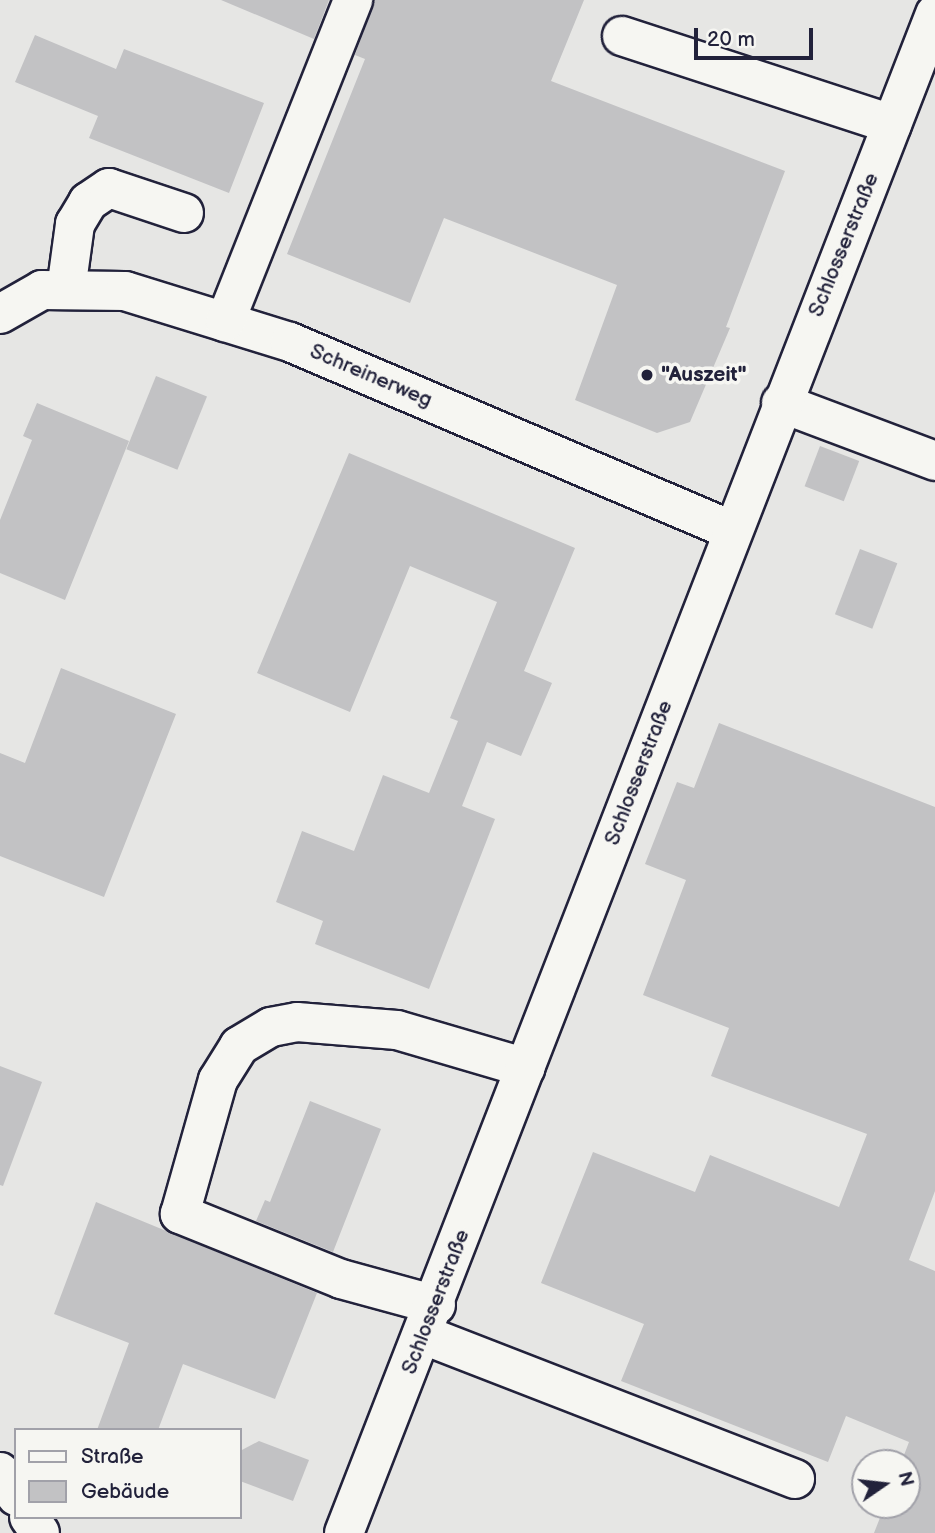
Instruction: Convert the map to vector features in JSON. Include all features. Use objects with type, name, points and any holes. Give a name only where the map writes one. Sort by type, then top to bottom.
[{"type":"street","points":[[225,322],[353,0]]},
{"type":"street","name":"Schlosserstraße","points":[[344,1533],[430,1320],[731,530],[935,14]]},
{"type":"street","points":[[622,36],[891,124]]},
{"type":"street","points":[[66,290],[75,224],[88,202],[109,188],[184,213]]},
{"type":"street","name":"Schreinerweg","points":[[0,314],[42,290],[125,291],[290,342],[731,530]]},
{"type":"street","points":[[782,403],[935,461]]},
{"type":"street","points":[[526,1068],[397,1030],[297,1023],[271,1027],[239,1046],[218,1080],[180,1213],[341,1279],[795,1479]]},
{"type":"street","points":[[0,1472],[14,1493]]},
{"type":"shaded area","points":[[0,0],[935,0],[935,1533],[0,1533]]},
{"type":"building","points":[[221,0],[329,0],[314,39]]},
{"type":"building","points":[[374,0],[584,0],[551,81],[785,171],[726,327],[730,328],[690,422],[657,433],[575,400],[617,285],[444,218],[410,303],[287,254],[365,59],[355,55]]},
{"type":"building","points":[[35,35],[116,69],[124,49],[264,103],[229,193],[89,138],[98,116],[15,82]]},
{"type":"building","points":[[156,376],[207,397],[177,470],[126,449]]},
{"type":"building","points":[[37,403],[129,441],[65,600],[0,573],[0,520],[32,440],[23,436]]},
{"type":"building","points":[[820,446],[859,461],[844,501],[805,486]]},
{"type":"building","points":[[349,453],[575,548],[524,671],[552,683],[521,756],[487,742],[462,806],[495,819],[429,989],[315,944],[323,921],[276,902],[302,831],[354,851],[383,775],[429,793],[458,721],[450,718],[497,602],[410,566],[350,712],[257,673]]},
{"type":"building","points":[[860,549],[897,563],[872,629],[835,614]]},
{"type":"building","points":[[61,668],[176,714],[104,897],[0,856],[0,753],[25,763]]},
{"type":"building","points":[[719,723],[935,807],[935,1191],[909,1260],[935,1271],[935,1533],[874,1533],[880,1519],[921,1519],[921,1449],[906,1449],[909,1442],[846,1416],[828,1462],[621,1381],[644,1324],[541,1283],[593,1152],[695,1192],[710,1155],[839,1207],[867,1134],[711,1076],[729,1028],[643,995],[686,880],[645,864],[677,782],[694,788]]},
{"type":"building","points":[[0,1066],[42,1082],[3,1186],[0,1185]]},
{"type":"building","points":[[310,1101],[381,1129],[333,1252],[256,1221],[265,1200],[270,1202]]},
{"type":"building","points":[[96,1202],[317,1293],[275,1399],[183,1364],[159,1428],[98,1428],[129,1343],[54,1314]]},
{"type":"building","points":[[259,1441],[309,1460],[293,1501],[242,1482],[242,1450]]},
{"type":"place","name":"\"Auszeit\"","points":[[647,375]]}]
